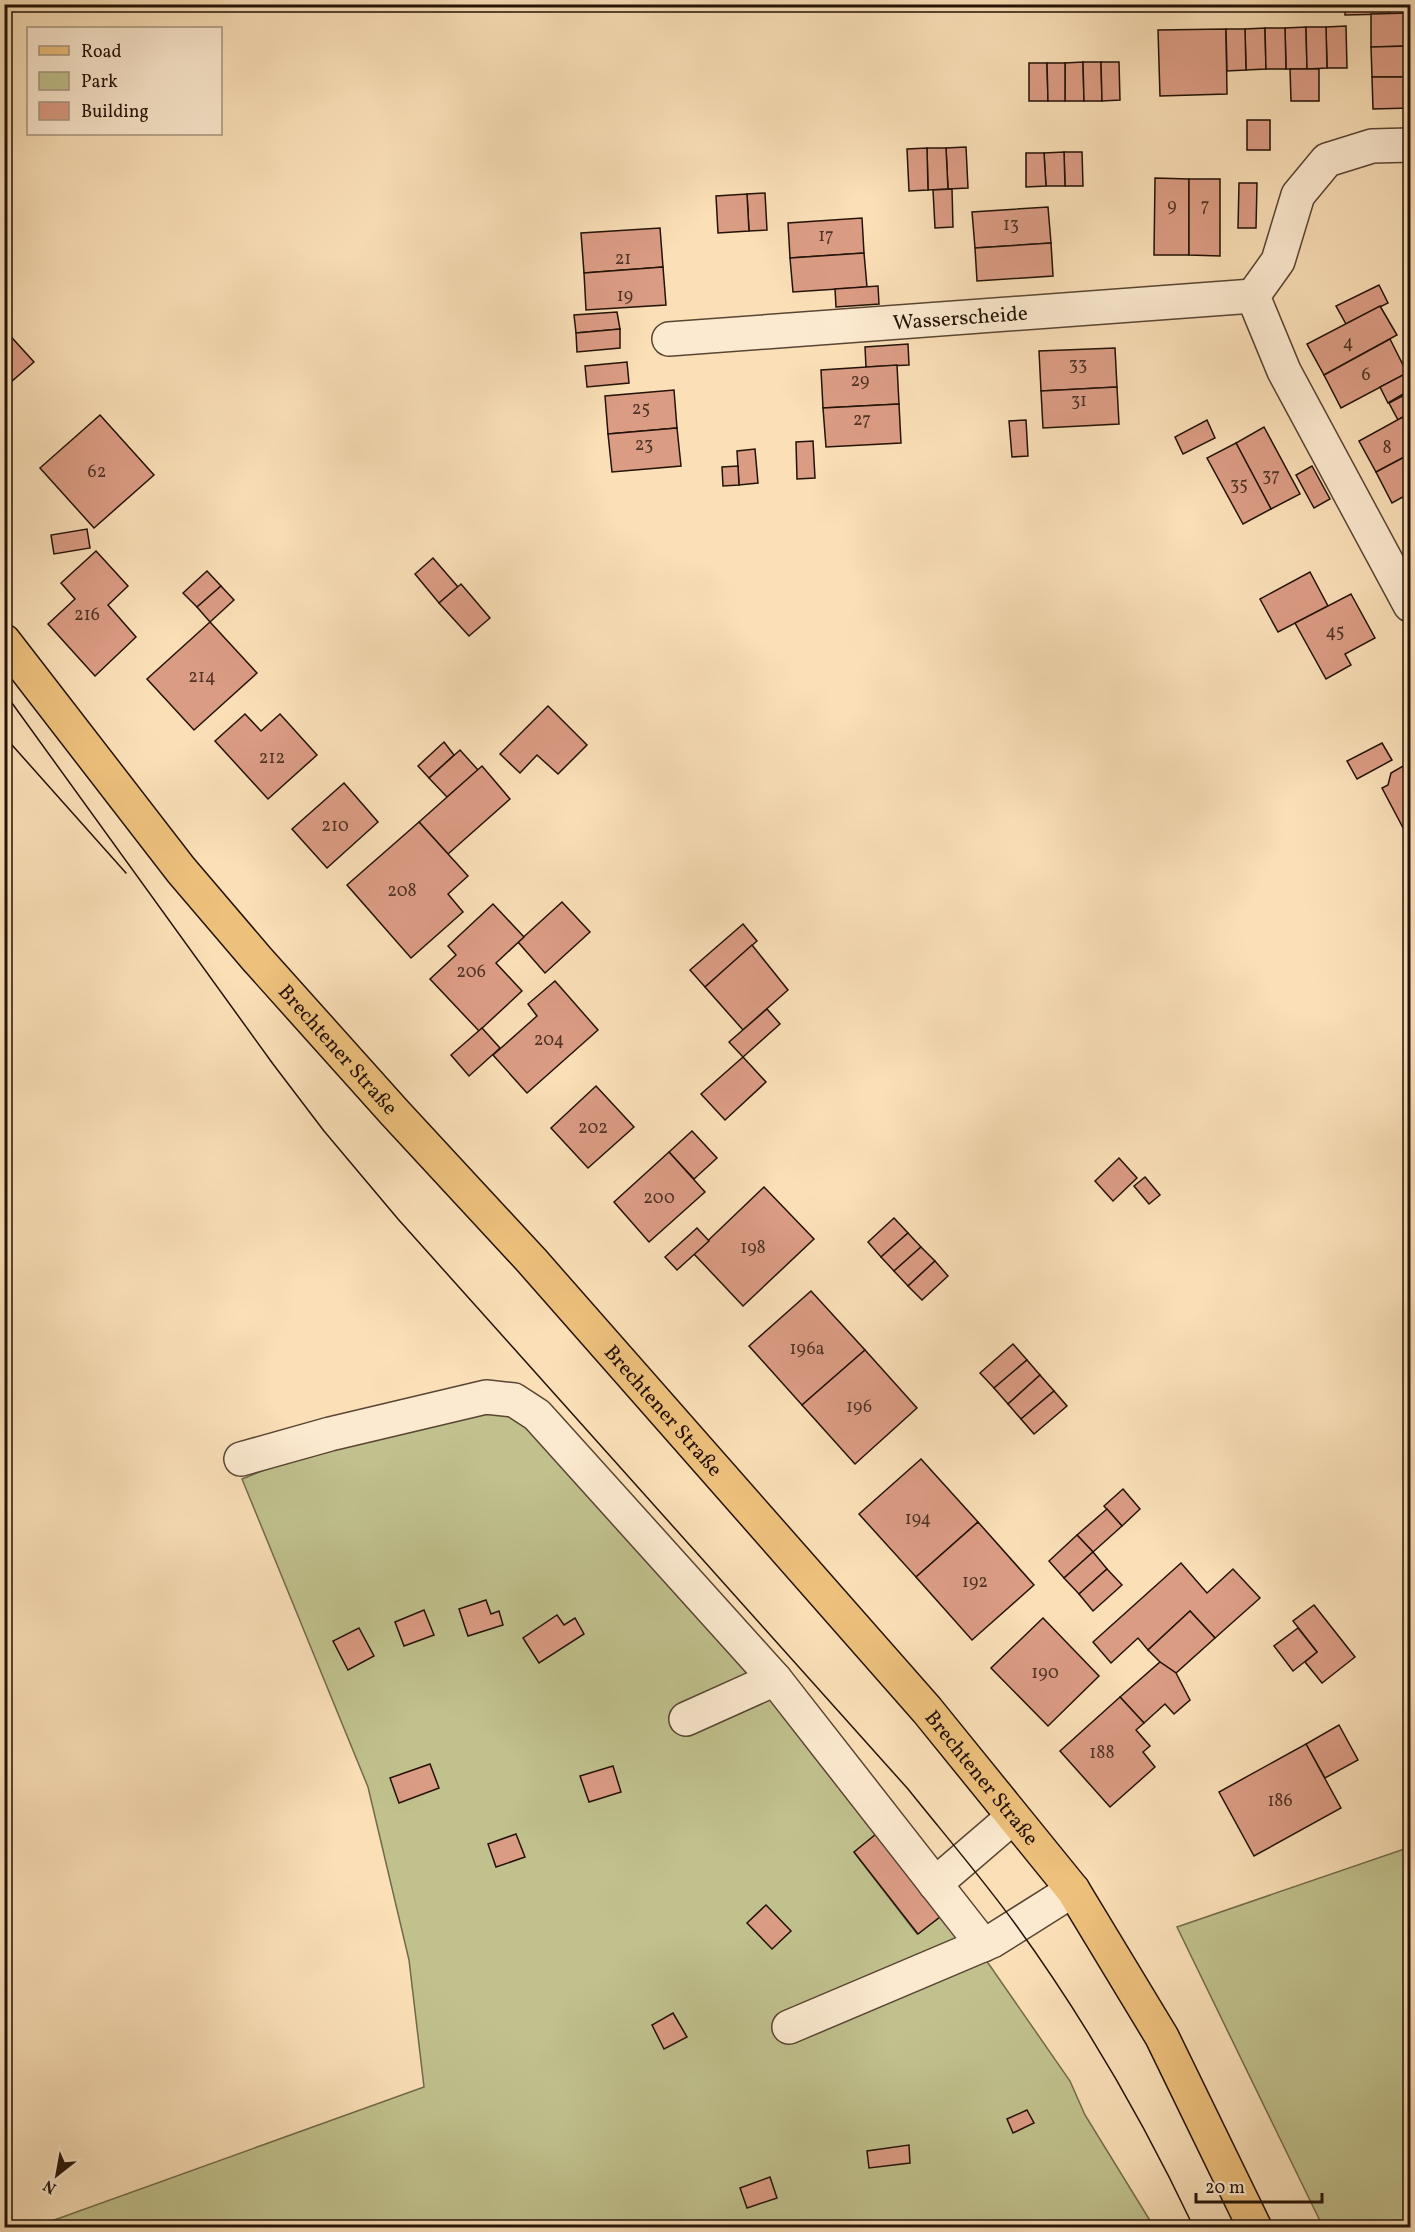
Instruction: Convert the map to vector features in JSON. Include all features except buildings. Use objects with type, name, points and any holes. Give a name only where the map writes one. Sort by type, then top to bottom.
[{"type":"main road","name":"Brechtener Straße","points":[[7,649],[181,870],[256,959],[548,1279],[927,1710],[1073,1890],[1162,2037],[1255,2228]]},
{"type":"street","points":[[1410,146],[1372,146],[1327,160],[1298,195],[1278,261],[1253,296],[1284,371],[1410,605]]},
{"type":"street","name":"Wasserscheide","points":[[669,339],[1253,296]]},
{"type":"street","points":[[241,1459],[330,1434],[486,1397],[514,1400],[537,1415],[775,1679],[983,1945]]},
{"type":"street","points":[[686,1719],[775,1679]]},
{"type":"street","points":[[935,1884],[1013,1817]]},
{"type":"street","points":[[789,2027],[983,1945],[1073,1890]]},
{"type":"green space","points":[[495,1389],[779,1694],[881,1830],[854,1852],[917,1934],[945,1913],[986,1960],[1070,2081],[1085,2115],[1154,2227],[32,2228],[424,2087],[409,1960],[368,1787],[242,1479],[299,1456]]},
{"type":"green space","points":[[1410,1847],[1410,2227],[1323,2227],[1177,1927]]},
{"type":"tram line","points":[[4,692],[324,1131],[398,1219],[908,1789],[990,1890],[1041,1961],[1112,2072],[1155,2149],[1194,2228]]},
{"type":"tram line","points":[[4,736],[126,873]]}]
